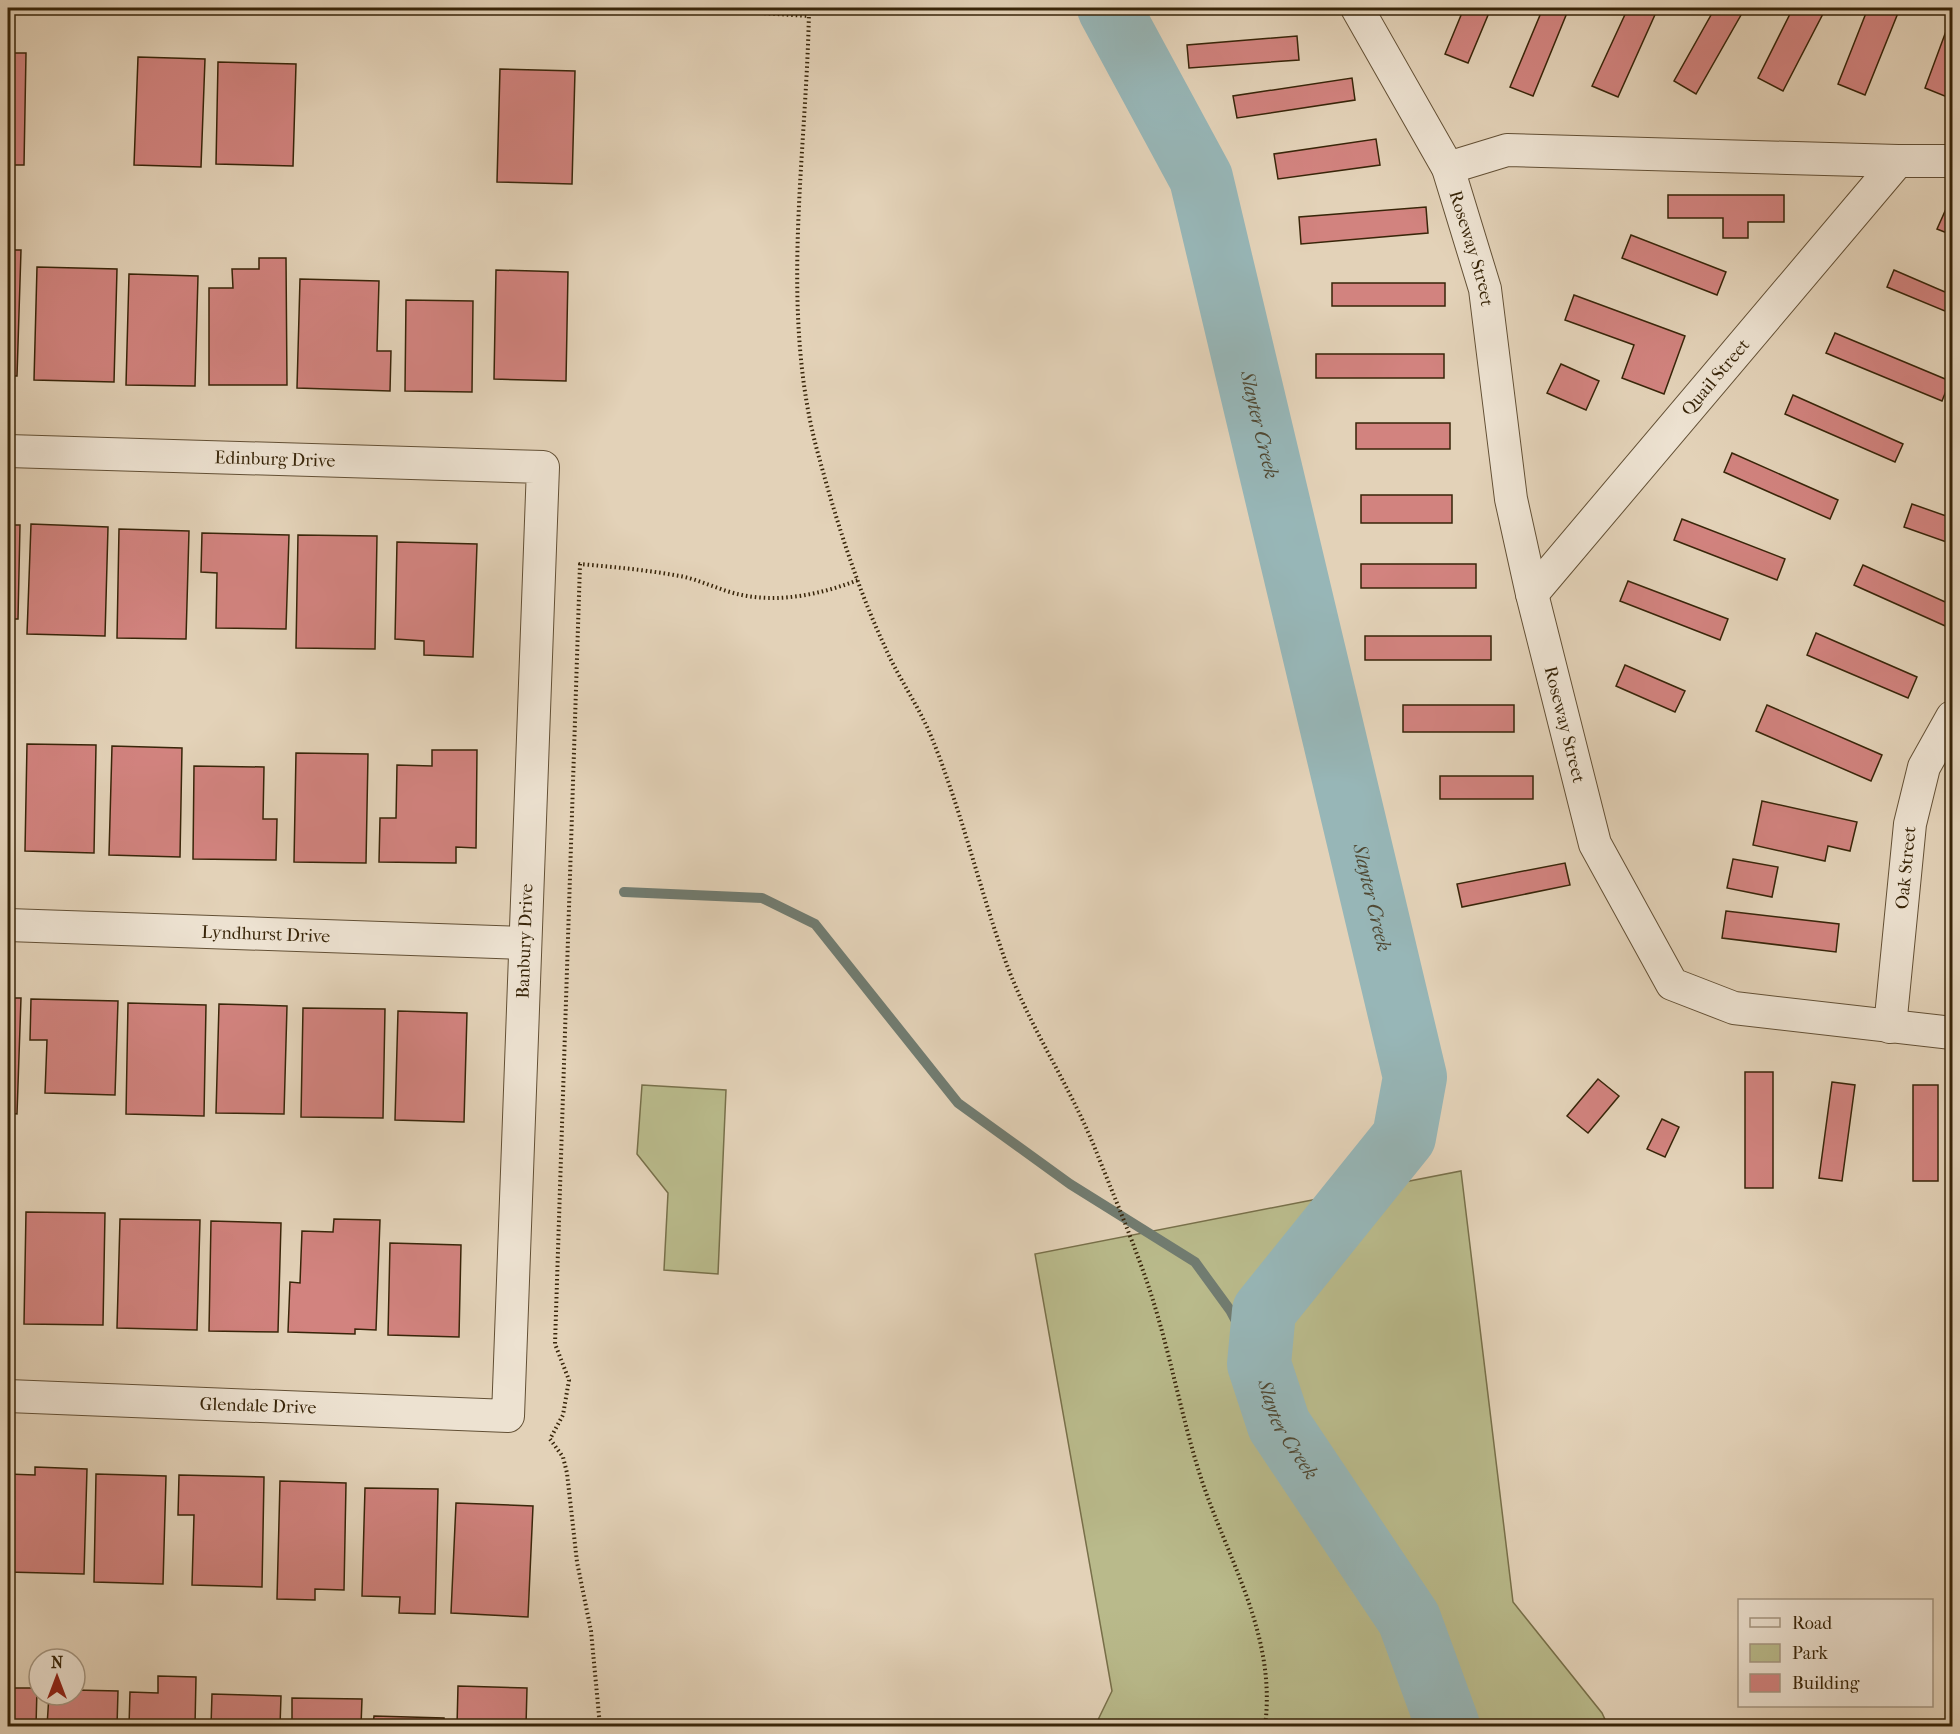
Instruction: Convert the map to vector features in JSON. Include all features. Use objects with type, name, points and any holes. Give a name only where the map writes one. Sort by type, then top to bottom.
[{"type":"street","name":"Roseway Street","points":[[1357,8],[1448,168],[1485,289],[1511,499],[1532,594],[1595,844],[1672,984],[1734,1008],[1953,1033]]},
{"type":"street","name":"Roseway Street","points":[[1448,168],[1508,150],[1953,161]]},
{"type":"street","name":"Quail Street","points":[[1532,594],[1898,161]]},
{"type":"street","name":"Edinburg Drive","points":[[8,451],[543,467]]},
{"type":"street","name":"Banbury Drive","points":[[508,1416],[543,467]]},
{"type":"street","name":"Oak Street","points":[[1890,1027],[1910,824],[1924,767],[1953,717]]},
{"type":"street","name":"Lyndhurst Drive","points":[[8,925],[525,943]]},
{"type":"street","name":"Glendale Drive","points":[[8,1396],[508,1416]]},
{"type":"path","points":[[679,8],[809,16]]},
{"type":"path","points":[[809,8],[798,227],[799,315],[802,362],[816,443],[830,495],[858,580],[884,645],[929,731],[1009,969],[1027,1011],[1095,1149],[1150,1290],[1199,1473],[1255,1620],[1264,1653],[1267,1690],[1265,1726]]},
{"type":"path","points":[[600,1726],[591,1631],[577,1562],[567,1473],[563,1457],[550,1439],[563,1415],[569,1380],[555,1344],[580,564],[683,577],[741,595],[762,597],[790,597],[819,593],[858,580]]},
{"type":"green space","points":[[642,1085],[726,1090],[718,1274],[664,1270],[668,1193],[637,1154]]},
{"type":"green space","points":[[1461,1171],[1513,1602],[1602,1713],[1608,1726],[1095,1726],[1112,1691],[1035,1254]]},
{"type":"building","points":[[1293,8],[1293,9],[1165,9]]},
{"type":"building","points":[[1464,8],[1491,8],[1468,63],[1445,54]]},
{"type":"building","points":[[1543,8],[1569,8],[1533,96],[1510,87]]},
{"type":"building","points":[[1628,8],[1658,8],[1618,97],[1592,86]]},
{"type":"building","points":[[1715,8],[1745,8],[1696,94],[1674,81]]},
{"type":"building","points":[[1793,8],[1826,8],[1783,91],[1758,78]]},
{"type":"building","points":[[1868,8],[1900,8],[1865,95],[1838,84]]},
{"type":"building","points":[[1952,15],[1952,99],[1925,88]]},
{"type":"building","points":[[1297,36],[1299,60],[1189,68],[1187,45]]},
{"type":"building","points":[[8,53],[26,53],[24,165],[8,165]]},
{"type":"building","points":[[138,57],[205,59],[201,167],[134,165]]},
{"type":"building","points":[[218,62],[296,64],[293,166],[216,164]]},
{"type":"building","points":[[500,69],[575,71],[572,184],[497,182]]},
{"type":"building","points":[[1352,78],[1355,100],[1237,118],[1233,96]]},
{"type":"building","points":[[1376,139],[1380,165],[1278,179],[1274,154]]},
{"type":"building","points":[[1668,195],[1784,195],[1784,222],[1748,222],[1748,238],[1723,238],[1723,218],[1668,218]]},
{"type":"building","points":[[1426,207],[1428,233],[1301,244],[1299,217]]},
{"type":"building","points":[[1946,209],[1952,211],[1952,235],[1937,229]]},
{"type":"building","points":[[1631,235],[1726,272],[1717,295],[1622,258]]},
{"type":"building","points":[[8,250],[21,250],[17,376],[8,376]]},
{"type":"building","points":[[259,258],[286,258],[287,385],[209,385],[209,288],[233,288],[232,269],[259,269]]},
{"type":"building","points":[[37,267],[117,269],[114,382],[34,380]]},
{"type":"building","points":[[496,270],[568,272],[566,381],[494,379]]},
{"type":"building","points":[[1894,270],[1952,295],[1952,314],[1887,287]]},
{"type":"building","points":[[129,274],[198,276],[195,386],[126,385]]},
{"type":"building","points":[[300,279],[379,281],[377,351],[391,351],[390,391],[297,388]]},
{"type":"building","points":[[1332,283],[1445,283],[1445,306],[1332,306]]},
{"type":"building","points":[[1574,295],[1685,336],[1664,394],[1622,378],[1634,345],[1565,320]]},
{"type":"building","points":[[406,300],[473,301],[472,392],[405,391]]},
{"type":"building","points":[[1835,333],[1950,381],[1942,401],[1826,353]]},
{"type":"building","points":[[1316,354],[1444,354],[1444,378],[1316,378]]},
{"type":"building","points":[[1561,364],[1599,381],[1586,410],[1547,393]]},
{"type":"building","points":[[1793,395],[1903,444],[1895,462],[1785,414]]},
{"type":"building","points":[[1356,423],[1450,423],[1450,449],[1356,449]]},
{"type":"building","points":[[1732,453],[1838,500],[1830,519],[1724,472]]},
{"type":"building","points":[[1361,495],[1452,495],[1452,523],[1361,523]]},
{"type":"building","points":[[1912,504],[1952,518],[1952,544],[1904,527]]},
{"type":"building","points":[[1682,519],[1785,559],[1777,580],[1674,540]]},
{"type":"building","points":[[31,524],[108,527],[105,636],[27,634]]},
{"type":"building","points":[[8,525],[20,525],[18,619],[8,619]]},
{"type":"building","points":[[119,529],[189,531],[186,639],[117,638]]},
{"type":"building","points":[[202,533],[289,535],[286,629],[216,628],[217,573],[201,572]]},
{"type":"building","points":[[298,535],[377,536],[375,649],[296,648]]},
{"type":"building","points":[[397,542],[477,544],[473,657],[424,655],[424,641],[395,639]]},
{"type":"building","points":[[1361,564],[1476,564],[1476,588],[1361,588]]},
{"type":"building","points":[[1863,565],[1952,605],[1952,629],[1854,585]]},
{"type":"building","points":[[1628,581],[1728,619],[1720,640],[1620,601]]},
{"type":"building","points":[[1816,633],[1917,677],[1908,698],[1807,655]]},
{"type":"building","points":[[1365,636],[1491,636],[1491,660],[1365,660]]},
{"type":"building","points":[[1625,665],[1685,691],[1675,712],[1616,686]]},
{"type":"building","points":[[1403,705],[1514,705],[1514,732],[1403,732]]},
{"type":"building","points":[[1767,705],[1882,755],[1871,781],[1756,731]]},
{"type":"building","points":[[8,742],[10,742],[9,850],[8,850]]},
{"type":"building","points":[[27,744],[96,745],[94,853],[25,851]]},
{"type":"building","points":[[112,746],[182,748],[180,857],[109,855]]},
{"type":"building","points":[[432,750],[477,750],[476,848],[456,847],[456,863],[379,862],[380,818],[396,818],[397,765],[432,766]]},
{"type":"building","points":[[296,753],[368,754],[366,863],[294,862]]},
{"type":"building","points":[[194,766],[264,767],[263,819],[277,819],[276,860],[193,859]]},
{"type":"building","points":[[1440,776],[1533,776],[1533,799],[1440,799]]},
{"type":"building","points":[[1762,801],[1857,822],[1850,851],[1828,846],[1825,861],[1753,845]]},
{"type":"building","points":[[1733,859],[1778,867],[1772,897],[1727,888]]},
{"type":"building","points":[[1565,863],[1570,885],[1462,907],[1457,884]]},
{"type":"building","points":[[1726,911],[1839,924],[1836,952],[1722,938]]},
{"type":"building","points":[[8,998],[21,998],[17,1114],[8,1113]]},
{"type":"building","points":[[31,999],[118,1001],[115,1095],[45,1093],[47,1040],[30,1040]]},
{"type":"building","points":[[128,1003],[206,1005],[204,1116],[126,1114]]},
{"type":"building","points":[[219,1004],[287,1006],[284,1114],[216,1113]]},
{"type":"building","points":[[303,1008],[385,1009],[383,1118],[301,1117]]},
{"type":"building","points":[[398,1011],[467,1013],[464,1122],[395,1120]]},
{"type":"building","points":[[1745,1072],[1773,1072],[1773,1188],[1745,1188]]},
{"type":"building","points":[[1598,1079],[1619,1096],[1588,1133],[1567,1116]]},
{"type":"building","points":[[1832,1082],[1855,1085],[1842,1181],[1819,1178]]},
{"type":"building","points":[[1913,1085],[1938,1085],[1938,1181],[1913,1181]]},
{"type":"building","points":[[1662,1119],[1679,1127],[1665,1157],[1647,1149]]},
{"type":"building","points":[[26,1212],[105,1213],[103,1325],[24,1324]]},
{"type":"building","points":[[120,1219],[200,1220],[197,1330],[117,1328]]},
{"type":"building","points":[[334,1219],[380,1220],[376,1330],[355,1329],[355,1334],[288,1332],[290,1282],[300,1283],[302,1231],[333,1232]]},
{"type":"building","points":[[211,1221],[281,1223],[278,1332],[209,1331]]},
{"type":"building","points":[[390,1243],[461,1245],[459,1337],[388,1335]]},
{"type":"building","points":[[35,1467],[87,1469],[84,1574],[8,1572],[8,1474],[35,1475]]},
{"type":"building","points":[[96,1474],[166,1476],[163,1584],[94,1582]]},
{"type":"building","points":[[179,1475],[264,1477],[262,1587],[192,1585],[194,1515],[178,1515]]},
{"type":"building","points":[[280,1481],[346,1483],[344,1590],[315,1589],[315,1600],[277,1599]]},
{"type":"building","points":[[365,1488],[438,1489],[435,1614],[399,1613],[400,1597],[362,1596]]},
{"type":"building","points":[[456,1503],[533,1506],[528,1617],[451,1613]]},
{"type":"building","points":[[158,1676],[196,1677],[195,1726],[129,1726],[130,1692],[158,1693]]},
{"type":"building","points":[[458,1686],[527,1688],[526,1726],[457,1726]]},
{"type":"building","points":[[8,1688],[27,1688],[27,1707],[36,1707],[36,1726],[8,1726]]},
{"type":"building","points":[[87,1690],[118,1691],[117,1726],[47,1726],[48,1707],[87,1707]]},
{"type":"building","points":[[212,1694],[281,1696],[280,1726],[211,1726]]},
{"type":"building","points":[[292,1698],[362,1699],[361,1726],[292,1726]]},
{"type":"building","points":[[374,1716],[444,1718],[444,1726],[373,1726]]},
{"type":"waterway","name":"Slayter Creek","points":[[1109,8],[1201,178],[1415,1077],[1404,1137],[1264,1311],[1259,1364],[1279,1425],[1409,1619],[1448,1726]]},
{"type":"waterway","points":[[624,892],[762,898],[815,924],[958,1103],[1070,1184],[1195,1262],[1230,1310],[1259,1364]]}]
